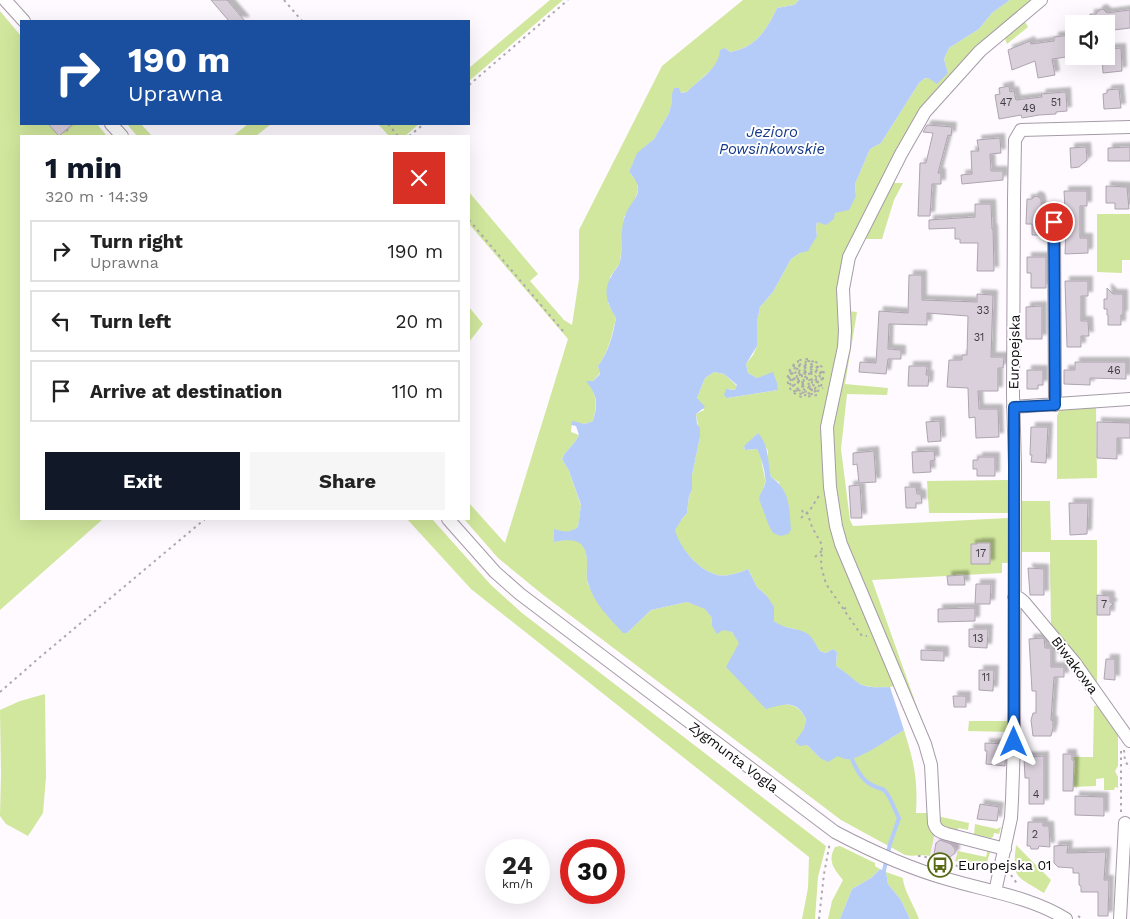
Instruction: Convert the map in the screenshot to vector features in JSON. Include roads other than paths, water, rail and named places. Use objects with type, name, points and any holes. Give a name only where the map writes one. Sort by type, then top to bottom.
[{"type":"street","points":[[5,0],[23,20]]},
{"type":"street","points":[[1004,849],[938,831],[934,823],[932,777],[928,752],[840,544],[830,487],[827,427],[844,347],[843,289],[847,265],[901,154],[925,112],[980,51],[1041,0]]},
{"type":"street","points":[[112,125],[121,135]]},
{"type":"street","name":"Europejska","points":[[995,892],[1011,818],[1012,791],[1014,198],[1016,138],[1021,130],[1130,126]]},
{"type":"street","points":[[1054,222],[1055,405]]},
{"type":"street","points":[[1014,407],[1130,399]]},
{"type":"street","name":"Zygmunta Vogla","points":[[449,520],[495,572],[520,594],[834,832],[876,853],[911,862],[1041,906],[1066,919]]},
{"type":"street","name":"Biwakowa","points":[[1014,597],[1024,602],[1075,662],[1127,744]]},
{"type":"street","points":[[1120,919],[1123,818]]},
{"type":"water","name":"Jezioro Powsinkowskie","points":[[799,0],[1010,0],[992,13],[979,29],[949,48],[944,59],[948,73],[937,84],[925,78],[919,83],[881,143],[870,149],[855,184],[856,196],[849,210],[835,213],[834,219],[826,225],[817,222],[817,236],[808,251],[800,253],[791,259],[773,292],[760,307],[757,322],[757,346],[746,364],[748,373],[757,378],[773,372],[778,390],[727,398],[724,395],[726,389],[735,390],[737,385],[724,374],[714,372],[705,378],[697,398],[705,407],[696,414],[697,424],[700,428],[700,437],[692,475],[692,490],[689,496],[687,513],[675,530],[685,551],[703,568],[717,575],[729,575],[748,569],[757,587],[767,596],[774,607],[774,621],[782,626],[808,634],[820,651],[826,653],[833,649],[837,652],[836,666],[864,686],[890,687],[904,730],[855,758],[844,759],[838,756],[828,762],[820,758],[807,745],[800,746],[795,742],[804,729],[806,719],[798,708],[784,705],[766,709],[726,667],[739,643],[732,632],[723,630],[717,634],[712,626],[712,618],[705,609],[687,602],[651,610],[627,633],[623,633],[602,610],[594,597],[587,579],[586,552],[580,543],[569,540],[554,542],[554,529],[566,531],[578,527],[581,505],[569,471],[562,459],[579,435],[576,426],[571,425],[572,421],[585,424],[593,421],[595,414],[595,396],[586,381],[593,381],[600,374],[598,366],[608,349],[616,318],[608,302],[606,292],[609,281],[620,262],[624,219],[638,191],[638,186],[629,172],[637,153],[654,139],[669,113],[674,88],[679,88],[681,93],[687,92],[716,63],[720,50],[725,48],[730,52],[746,47],[764,31],[777,8],[794,5]]},
{"type":"water","points":[[758,433],[765,443],[771,477],[778,482],[788,500],[791,530],[788,534],[781,536],[773,533],[759,499],[765,477],[759,452],[757,449],[745,450],[744,446]]},
{"type":"water","points":[[880,869],[886,872],[888,884],[901,900],[910,919],[840,919],[852,889],[871,878]]},
{"type":"waterway","points":[[852,759],[866,782],[886,792],[899,818],[890,844],[883,875]]},
{"type":"place","name":"Europejska 01","points":[[940,865]]}]
